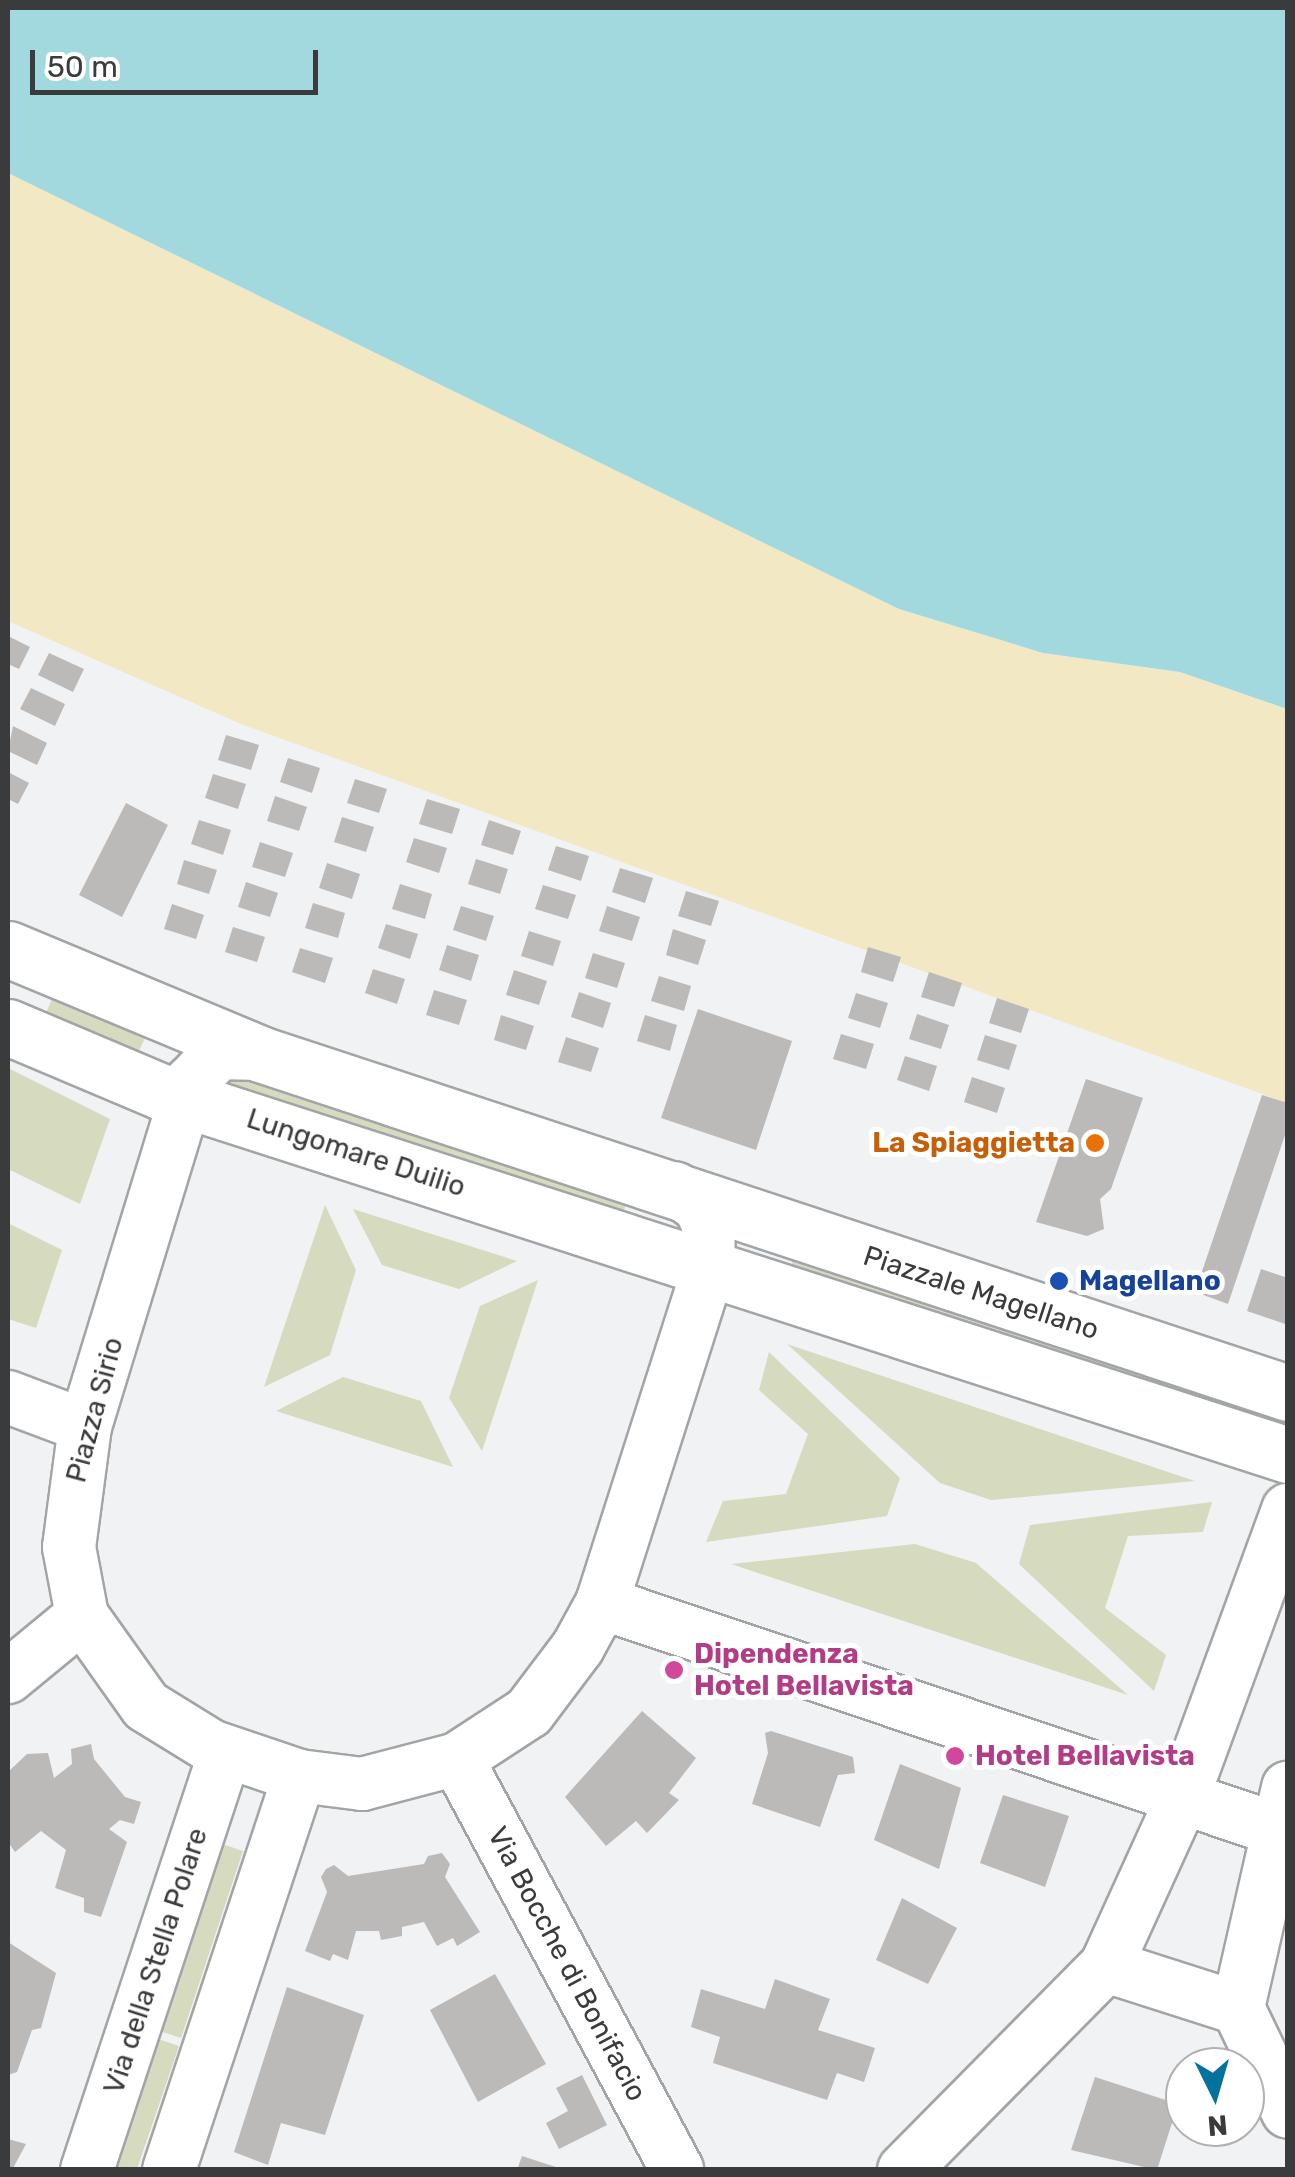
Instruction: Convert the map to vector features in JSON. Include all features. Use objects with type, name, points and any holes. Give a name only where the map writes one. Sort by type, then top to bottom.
[{"type":"main road","points":[[8,949],[260,1054],[675,1188]]},
{"type":"main road","name":"Lungomare Duilio","points":[[8,1027],[185,1098],[709,1267]]},
{"type":"main road","name":"Piazzale Magellano","points":[[675,1188],[1288,1393]]},
{"type":"main road","points":[[709,1267],[1288,1455]]},
{"type":"street","name":"Piazza Sirio","points":[[260,1054],[208,1058],[185,1098],[85,1426],[69,1546],[82,1616],[146,1706],[225,1752],[299,1776],[362,1784],[457,1759],[529,1712],[602,1603],[709,1267]]},
{"type":"street","points":[[675,1188],[700,1207],[708,1224],[709,1267]]},
{"type":"street","points":[[8,1397],[85,1426]]},
{"type":"street","points":[[904,2170],[1106,1966],[1182,1797],[1288,1510]]},
{"type":"street","points":[[602,1603],[1182,1797],[1283,1816],[1238,2008],[1288,2112]]},
{"type":"street","points":[[8,1677],[82,1616]]},
{"type":"street","name":"Via della Stella Polare","points":[[86,2170],[225,1752]]},
{"type":"street","name":"Via Bocche di Bonifacio","points":[[457,1759],[677,2170]]},
{"type":"street","points":[[169,2170],[299,1776]]},
{"type":"street","points":[[1106,1966],[1238,2008]]},
{"type":"green space","points":[[52,999],[145,1038],[139,1051],[46,1013]]},
{"type":"green space","points":[[8,1068],[110,1119],[80,1204],[8,1169]]},
{"type":"green space","points":[[231,1068],[628,1200],[622,1215],[226,1084]]},
{"type":"green space","points":[[325,1205],[356,1270],[330,1355],[264,1387]]},
{"type":"green space","points":[[353,1209],[517,1261],[459,1289],[382,1265]]},
{"type":"green space","points":[[8,1223],[62,1250],[36,1328],[8,1319]]},
{"type":"green space","points":[[795,1253],[1287,1414],[1287,1437],[789,1273]]},
{"type":"green space","points":[[538,1280],[482,1451],[449,1398],[480,1306]]},
{"type":"green space","points":[[787,1344],[1195,1481],[991,1500],[940,1483]]},
{"type":"green space","points":[[769,1352],[900,1478],[887,1516],[706,1542],[723,1501],[786,1494],[808,1434],[759,1390]]},
{"type":"green space","points":[[343,1377],[421,1401],[453,1467],[276,1411]]},
{"type":"green space","points":[[1212,1502],[1203,1532],[1128,1536],[1105,1608],[1166,1655],[1154,1691],[1019,1564],[1030,1525]]},
{"type":"green space","points":[[915,1544],[976,1563],[1128,1695],[731,1564]]},
{"type":"green space","points":[[219,1843],[243,1851],[181,2038],[157,2030]]},
{"type":"green space","points":[[155,2038],[179,2046],[137,2169],[112,2170]]},
{"type":"sand","points":[[8,173],[899,609],[1043,653],[1180,672],[1287,709],[1287,1103],[241,724],[8,621]]},
{"type":"water","points":[[8,8],[1287,8],[1287,709],[1180,672],[1043,653],[899,609],[8,173]]},
{"type":"building","points":[[8,636],[30,647],[19,669],[8,664]]},
{"type":"building","points":[[49,653],[84,669],[73,692],[38,675]]},
{"type":"building","points":[[31,688],[65,704],[55,726],[20,709]]},
{"type":"building","points":[[13,726],[47,743],[37,765],[8,751]]},
{"type":"building","points":[[226,735],[259,745],[251,770],[218,760]]},
{"type":"building","points":[[288,758],[320,768],[312,793],[280,782]]},
{"type":"building","points":[[8,772],[29,783],[18,804],[8,799]]},
{"type":"building","points":[[213,774],[246,784],[238,809],[205,798]]},
{"type":"building","points":[[355,779],[387,789],[379,813],[347,803]]},
{"type":"building","points":[[275,796],[307,807],[299,831],[267,821]]},
{"type":"building","points":[[427,799],[460,809],[452,834],[419,824]]},
{"type":"building","points":[[126,803],[168,825],[122,917],[79,895]]},
{"type":"building","points":[[342,817],[374,827],[366,852],[334,842]]},
{"type":"building","points":[[199,820],[231,830],[223,855],[191,844]]},
{"type":"building","points":[[489,820],[521,831],[513,855],[481,845]]},
{"type":"building","points":[[414,838],[447,848],[439,873],[406,862]]},
{"type":"building","points":[[260,842],[293,853],[285,877],[252,867]]},
{"type":"building","points":[[556,846],[589,856],[581,881],[548,870]]},
{"type":"building","points":[[476,859],[508,869],[500,894],[468,884]]},
{"type":"building","points":[[184,860],[217,870],[209,894],[177,884]]},
{"type":"building","points":[[327,863],[360,874],[352,899],[319,888]]},
{"type":"building","points":[[620,868],[653,878],[645,903],[612,892]]},
{"type":"building","points":[[246,882],[278,893],[270,917],[238,907]]},
{"type":"building","points":[[400,884],[432,894],[425,919],[392,909]]},
{"type":"building","points":[[543,885],[576,895],[568,919],[535,909]]},
{"type":"building","points":[[686,891],[719,901],[711,926],[678,916]]},
{"type":"building","points":[[313,903],[345,913],[338,938],[305,928]]},
{"type":"building","points":[[172,904],[204,915],[196,939],[164,929]]},
{"type":"building","points":[[461,906],[494,916],[486,941],[453,930]]},
{"type":"building","points":[[607,906],[640,917],[632,941],[599,931]]},
{"type":"building","points":[[386,924],[418,934],[410,959],[378,948]]},
{"type":"building","points":[[233,927],[265,937],[257,962],[225,952]]},
{"type":"building","points":[[673,929],[706,940],[698,965],[666,955]]},
{"type":"building","points":[[529,931],[561,941],[553,966],[521,956]]},
{"type":"building","points":[[447,945],[479,955],[471,981],[439,970]]},
{"type":"building","points":[[868,947],[901,957],[893,982],[861,972]]},
{"type":"building","points":[[300,948],[333,958],[325,983],[292,972]]},
{"type":"building","points":[[593,953],[625,963],[617,988],[585,978]]},
{"type":"building","points":[[373,969],[405,979],[397,1004],[365,993]]},
{"type":"building","points":[[514,970],[547,981],[539,1005],[506,995]]},
{"type":"building","points":[[929,972],[962,983],[954,1007],[921,997]]},
{"type":"building","points":[[659,976],[691,986],[684,1011],[651,1001]]},
{"type":"building","points":[[434,990],[467,1000],[459,1025],[426,1015]]},
{"type":"building","points":[[579,992],[611,1003],[603,1028],[571,1017]]},
{"type":"building","points":[[856,993],[888,1003],[880,1028],[848,1018]]},
{"type":"building","points":[[997,998],[1029,1009],[1021,1033],[989,1023]]},
{"type":"building","points":[[698,1009],[792,1041],[756,1150],[661,1118]]},
{"type":"building","points":[[917,1014],[949,1025],[941,1049],[909,1039]]},
{"type":"building","points":[[501,1015],[534,1026],[526,1050],[494,1040]]},
{"type":"building","points":[[645,1015],[677,1025],[670,1051],[637,1041]]},
{"type":"building","points":[[841,1034],[874,1044],[866,1069],[833,1059]]},
{"type":"building","points":[[985,1035],[1017,1045],[1009,1070],[977,1060]]},
{"type":"building","points":[[566,1037],[599,1048],[591,1072],[558,1062]]},
{"type":"building","points":[[905,1056],[937,1066],[929,1091],[897,1080]]},
{"type":"building","points":[[972,1077],[1005,1088],[997,1113],[964,1102]]},
{"type":"building","name":"La Spiaggietta","points":[[1086,1079],[1143,1098],[1111,1189],[1100,1199],[1104,1229],[1087,1236],[1036,1222]]},
{"type":"building","points":[[1262,1095],[1288,1103],[1288,1126],[1228,1304],[1195,1292]]},
{"type":"building","points":[[1261,1269],[1288,1278],[1288,1325],[1247,1311]]},
{"type":"building","points":[[642,1711],[696,1758],[669,1793],[679,1800],[647,1833],[636,1821],[606,1846],[565,1797]]},
{"type":"building","points":[[771,1731],[853,1757],[855,1773],[838,1775],[820,1827],[752,1804],[768,1753],[765,1733]]},
{"type":"building","points":[[91,1744],[94,1759],[125,1797],[141,1802],[134,1824],[120,1820],[109,1829],[127,1842],[101,1917],[84,1912],[84,1898],[55,1888],[66,1850],[41,1831],[15,1852],[8,1842],[8,1772],[27,1754],[48,1753],[54,1778],[72,1764],[71,1749]]},
{"type":"building","points":[[900,1764],[961,1788],[939,1869],[874,1840]]},
{"type":"building","points":[[1003,1795],[1069,1816],[1045,1887],[980,1863]]},
{"type":"building","points":[[442,1853],[450,1864],[445,1877],[480,1932],[457,1946],[453,1938],[437,1946],[424,1922],[402,1927],[402,1936],[381,1940],[379,1931],[356,1931],[348,1960],[333,1954],[330,1961],[305,1951],[327,1892],[321,1877],[326,1869],[334,1865],[348,1876],[424,1864],[428,1856]]},
{"type":"building","points":[[902,1898],[957,1928],[928,1984],[876,1960]]},
{"type":"building","points":[[8,1942],[56,1973],[41,2028],[32,2030],[17,2072],[8,2075]]},
{"type":"building","points":[[495,1974],[546,2064],[478,2102],[430,2010]]},
{"type":"building","points":[[775,1979],[830,1999],[818,2030],[875,2048],[864,2082],[837,2073],[827,2100],[713,2063],[720,2037],[691,2027],[701,1989],[765,2009]]},
{"type":"building","points":[[287,1987],[364,2015],[325,2135],[281,2123],[268,2165],[234,2152]]},
{"type":"building","points":[[582,2075],[607,2125],[559,2149],[546,2123],[568,2111],[556,2088]]},
{"type":"building","points":[[1095,2077],[1165,2100],[1165,2145],[1157,2170],[1071,2150]]},
{"type":"building","points":[[8,2139],[26,2144],[12,2170],[8,2170]]},
{"type":"building","points":[[522,2156],[562,2169],[562,2170],[517,2170]]},
{"type":"place","name":"La Spiaggietta","points":[[1095,1143]]},
{"type":"place","name":"Magellano","points":[[1059,1281]]},
{"type":"place","name":"Dipendenza Hotel Bellavista","points":[[674,1670]]},
{"type":"place","name":"Hotel Bellavista","points":[[955,1756]]}]
